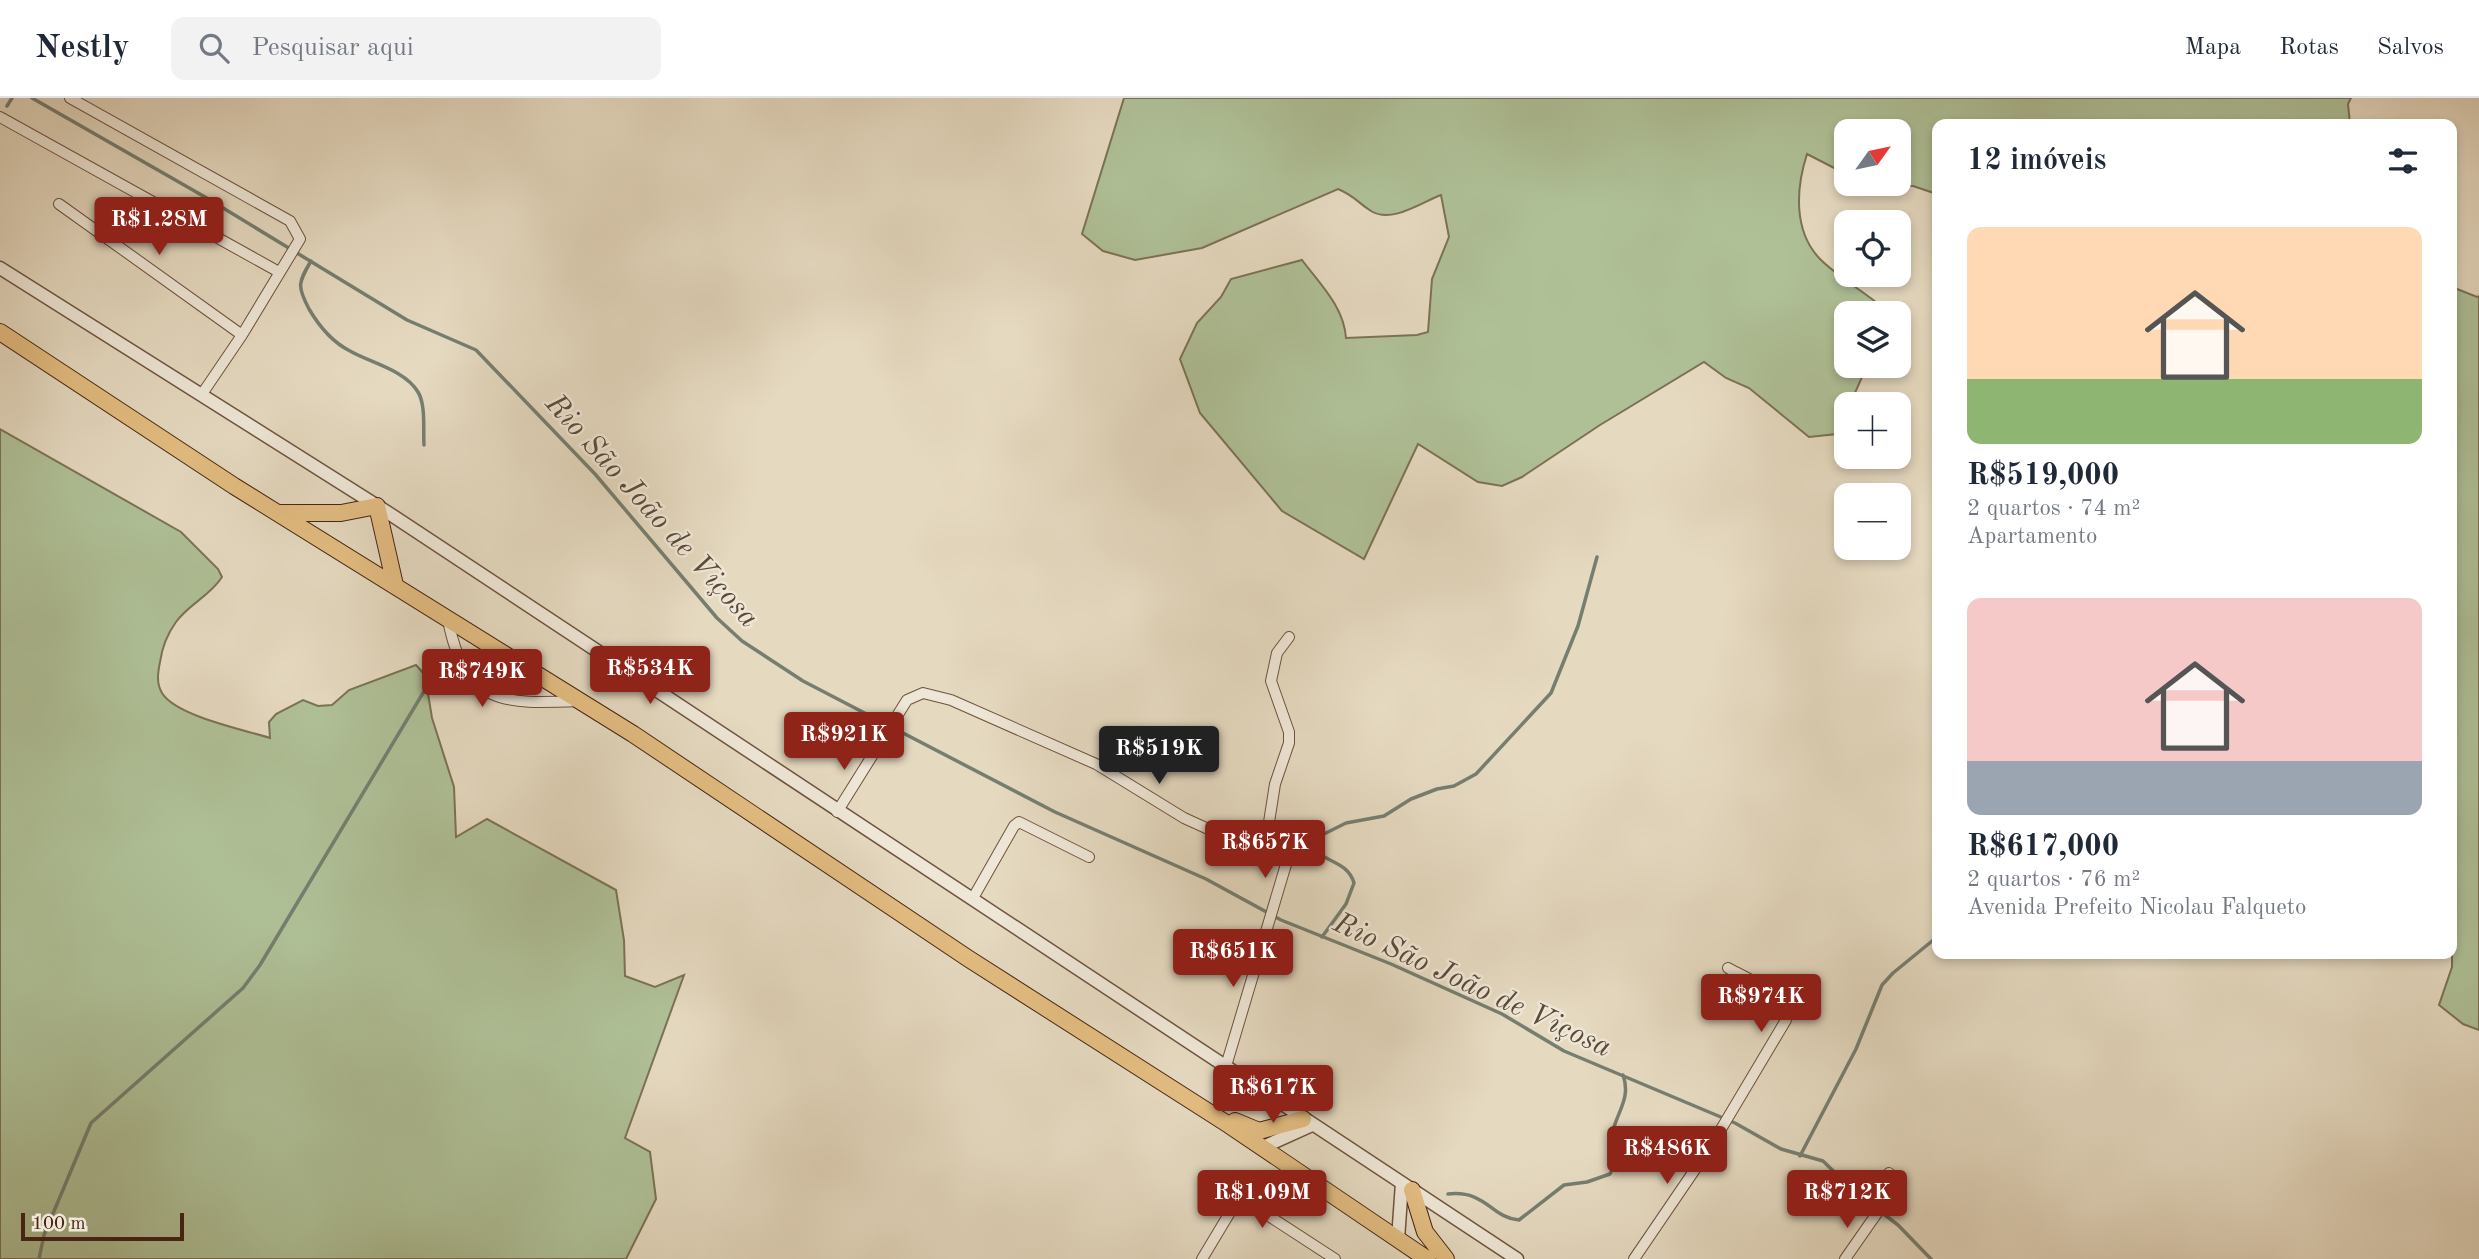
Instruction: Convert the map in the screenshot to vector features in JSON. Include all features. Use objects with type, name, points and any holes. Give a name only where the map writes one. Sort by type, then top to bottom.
[{"type":"highway","points":[[0,332],[234,486],[583,701],[969,959],[1186,1098],[1427,1259]]},
{"type":"highway","points":[[281,513],[341,513],[377,506],[395,585]]},
{"type":"highway","points":[[1186,1098],[1259,1131],[1307,1122]]},
{"type":"highway","points":[[1407,1186],[1425,1232],[1446,1259]]},
{"type":"street","points":[[70,98],[290,221],[300,239],[242,335],[202,394]]},
{"type":"street","points":[[0,117],[279,272]]},
{"type":"street","points":[[59,204],[242,335]]},
{"type":"street","points":[[0,268],[377,506],[1517,1259]]},
{"type":"street","points":[[448,620],[451,635],[468,673],[489,695],[531,703],[583,701]]},
{"type":"street","points":[[837,812],[907,700],[916,694],[936,695],[1096,764],[1184,817],[1255,848],[1268,835],[1275,784],[1289,743],[1289,732],[1271,681],[1277,653],[1289,637]]},
{"type":"street","points":[[973,898],[1014,826],[1019,822],[1089,858]]},
{"type":"street","points":[[1226,1066],[1287,861]]},
{"type":"street","points":[[1634,1259],[1674,1204],[1786,1020],[1785,1008],[1778,996],[1728,968]]},
{"type":"street","points":[[1261,1148],[1307,1122]]},
{"type":"street","points":[[1845,1259],[1882,1206],[1889,1173]]},
{"type":"street","points":[[1398,1239],[1407,1186]]},
{"type":"street","points":[[1202,1259],[1232,1209],[1245,1204],[1252,1205],[1335,1259]]},
{"type":"street","points":[[1315,1247],[1315,1259]]},
{"type":"green space","points":[[1124,98],[2351,98],[2348,104],[2350,119],[1932,119],[1932,192],[1911,186],[1911,119],[1834,119],[1834,168],[1807,154],[1799,195],[1801,222],[1811,248],[1834,271],[1834,287],[1855,287],[1874,301],[1834,301],[1834,378],[1862,378],[1855,392],[1834,392],[1834,434],[1809,437],[1749,388],[1726,378],[1704,362],[1600,425],[1522,477],[1502,486],[1478,482],[1418,444],[1364,559],[1282,511],[1200,413],[1180,359],[1197,323],[1221,297],[1231,279],[1302,260],[1336,306],[1346,338],[1417,335],[1428,332],[1432,279],[1449,237],[1441,195],[1407,211],[1388,215],[1371,211],[1338,189],[1202,248],[1135,260],[1103,251],[1082,234]]},
{"type":"green space","points":[[2457,289],[2479,296],[2479,1030],[2463,1024],[2439,1005],[2452,967],[2452,959],[2457,959]]},
{"type":"green space","points":[[0,429],[181,532],[218,569],[222,577],[212,590],[181,616],[170,631],[164,646],[158,681],[162,693],[170,701],[196,715],[270,738],[269,722],[276,714],[303,700],[318,706],[332,705],[349,690],[416,665],[425,675],[432,718],[454,787],[456,837],[487,819],[616,890],[624,940],[625,976],[655,987],[684,975],[625,1138],[650,1152],[656,1199],[626,1259],[0,1259]]},
{"type":"waterway","points":[[7,106],[12,98]]},
{"type":"waterway","name":"Rio São João de Viçosa","points":[[32,98],[205,197],[407,320],[476,350],[595,474],[717,618],[742,641],[803,681],[1055,812],[1206,879],[1281,920],[1391,964],[1502,1014],[1564,1051],[1735,1123],[1781,1149],[1823,1161],[1855,1192],[1898,1225],[1931,1259]]},
{"type":"waterway","points":[[311,261],[301,285],[302,295],[309,309],[337,343],[412,384],[421,397],[424,445]]},
{"type":"waterway","points":[[1322,937],[1346,904],[1354,883],[1346,869],[1314,849],[1310,843],[1312,840],[1346,823],[1384,816],[1411,799],[1454,786],[1476,774],[1551,693],[1578,626],[1597,557]]},
{"type":"waterway","points":[[39,1259],[44,1235],[91,1123],[243,988],[260,965],[426,688]]},
{"type":"waterway","points":[[1800,1156],[1856,1049],[1882,985],[1932,941]]},
{"type":"waterway","points":[[1448,1194],[1472,1196],[1502,1215],[1519,1220],[1564,1185],[1587,1182],[1610,1174],[1614,1166],[1611,1138],[1625,1097],[1623,1075]]}]
